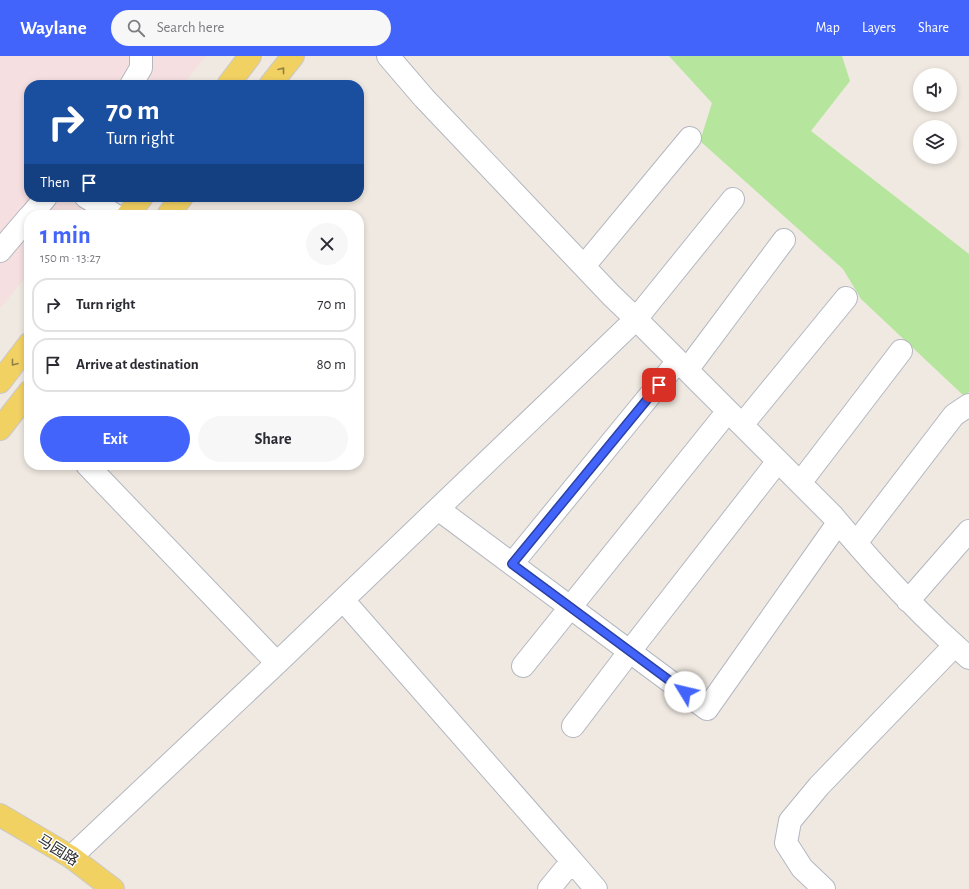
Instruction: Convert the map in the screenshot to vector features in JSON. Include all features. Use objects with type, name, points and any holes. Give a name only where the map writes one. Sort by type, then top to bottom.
[{"type":"main road","points":[[232,80],[250,56]]},
{"type":"main road","points":[[274,80],[293,56]]},
{"type":"main road","points":[[132,210],[138,202]]},
{"type":"main road","points":[[172,210],[178,202]]},
{"type":"main road","points":[[0,382],[24,351]]},
{"type":"main road","points":[[0,429],[24,401]]},
{"type":"main road","name":"马园路","points":[[0,815],[71,857],[113,889]]},
{"type":"street","points":[[134,80],[141,68],[141,56]]},
{"type":"street","points":[[388,56],[424,98],[611,295],[832,515],[908,601],[962,652],[818,786],[790,821],[786,843],[802,868],[824,889]]},
{"type":"street","points":[[584,266],[690,138]]},
{"type":"street","points":[[71,857],[277,663],[636,319],[734,199]]},
{"type":"street","points":[[35,210],[42,202]]},
{"type":"street","points":[[94,202],[107,210]]},
{"type":"street","points":[[0,251],[24,223]]},
{"type":"street","points":[[512,564],[683,366],[784,240]]},
{"type":"street","points":[[523,666],[570,607],[735,418],[846,298]]},
{"type":"street","points":[[800,483],[901,351]]},
{"type":"street","points":[[856,543],[954,415],[969,405]]},
{"type":"street","points":[[574,726],[630,651],[778,461]]},
{"type":"street","points":[[92,470],[277,663]]},
{"type":"street","points":[[438,509],[707,709],[838,523]]},
{"type":"street","points":[[908,601],[969,531]]},
{"type":"street","points":[[343,600],[596,889]]},
{"type":"street","points":[[549,889],[572,861]]},
{"type":"shaded area","points":[[0,56],[206,56],[186,80],[24,80],[24,202],[87,202],[80,210],[24,210],[24,279],[0,308]]},
{"type":"green space","points":[[669,56],[842,56],[850,81],[811,131],[969,254],[969,392],[964,396],[861,299],[843,269],[700,141],[712,103]]},
{"type":"route","points":[[659,385],[512,564],[685,692]]}]
